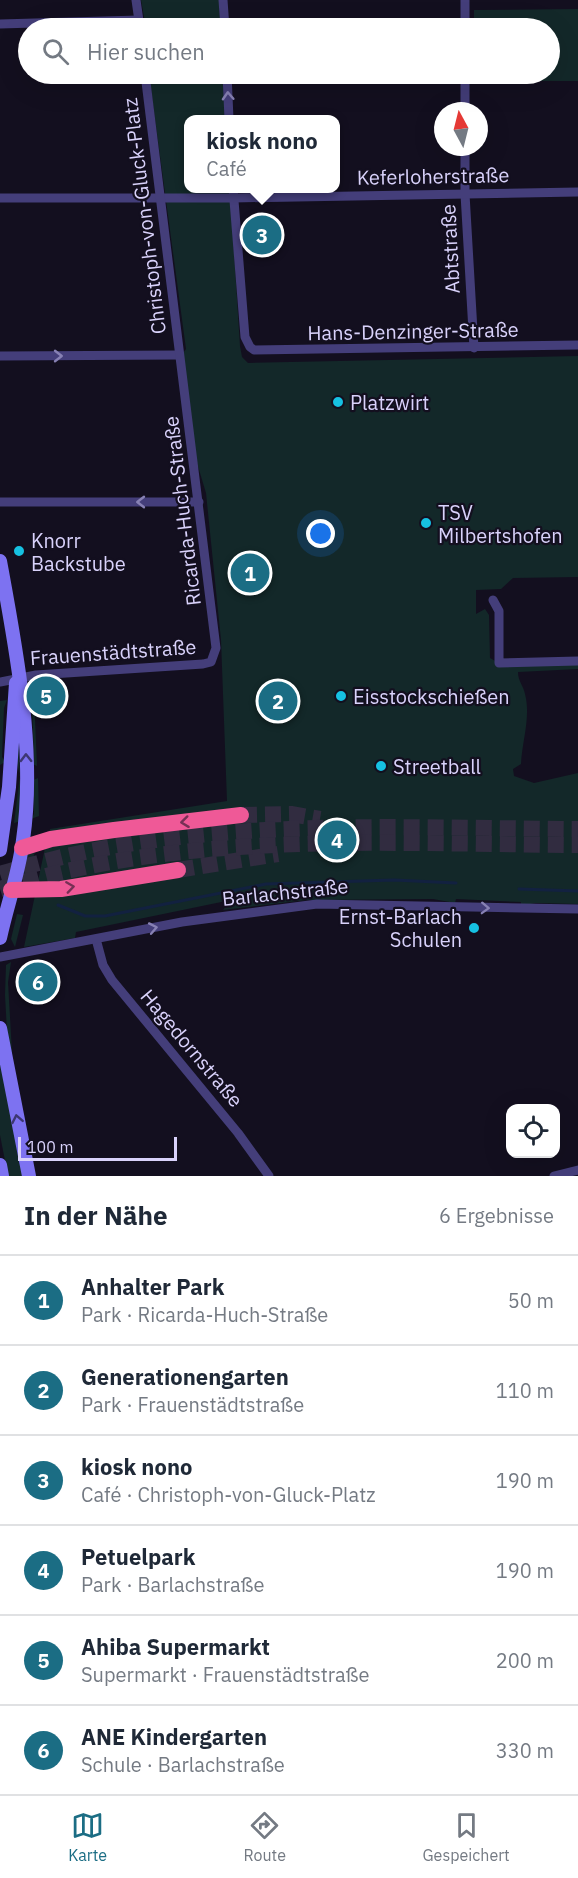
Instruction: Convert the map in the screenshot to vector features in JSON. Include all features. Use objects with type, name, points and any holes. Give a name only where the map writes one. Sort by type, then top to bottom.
[{"type":"highway","points":[[22,848],[51,839],[82,834],[241,814]]},
{"type":"highway","points":[[6,890],[61,889],[178,870]]},
{"type":"street","points":[[136,0],[138,18]]},
{"type":"street","points":[[223,0],[224,18]]},
{"type":"street","points":[[465,0],[465,18]]},
{"type":"street","points":[[0,24],[18,24]]},
{"type":"street","name":"Christoph-von-Gluck-Platz","points":[[146,84],[178,355]]},
{"type":"street","points":[[227,84],[229,115]]},
{"type":"street","points":[[465,84],[465,102]]},
{"type":"street","name":"Abtstraße","points":[[465,156],[474,348]]},
{"type":"street","name":"Keferloherstraße","points":[[0,198],[578,192]]},
{"type":"street","name":"Hans-Denzinger-Straße","points":[[233,194],[245,336],[250,347],[271,351],[578,345]]},
{"type":"street","points":[[0,356],[178,355]]},
{"type":"street","name":"Ricarda-Huch-Straße","points":[[178,355],[199,502],[216,648],[211,662]]},
{"type":"street","points":[[0,502],[199,502]]},
{"type":"street","points":[[0,561],[17,678],[24,705],[26,811],[22,848],[6,890],[0,938]]},
{"type":"street","points":[[494,600],[499,610],[500,663],[578,661]]},
{"type":"street","name":"Frauenstädtstraße","points":[[0,682],[17,678],[211,662]]},
{"type":"street","points":[[0,850],[9,787],[13,697],[17,678]]},
{"type":"street","points":[[0,855],[22,848]]},
{"type":"street","name":"Barlachstraße","points":[[0,957],[182,922],[317,904],[578,909]]},
{"type":"street","name":"Hagedornstraße","points":[[96,939],[100,956],[112,980],[238,1133],[269,1176]]},
{"type":"street","points":[[0,1032],[28,1176]]},
{"type":"street","points":[[0,1165],[2,1176]]},
{"type":"street","points":[[554,1176],[578,1170]]},
{"type":"green space","points":[[141,0],[219,0],[220,18],[144,18]]},
{"type":"green space","points":[[578,9],[578,81],[560,81],[560,18],[474,18],[474,10]]},
{"type":"green space","points":[[150,84],[226,84],[228,115],[184,115],[184,193],[230,193],[240,346],[242,357],[248,363],[578,356],[578,577],[513,578],[501,589],[476,590],[476,614],[485,609],[489,615],[490,658],[504,666],[578,664],[578,669],[518,672],[527,703],[527,720],[521,764],[513,769],[514,776],[534,783],[578,773],[578,904],[536,903],[521,906],[521,902],[456,899],[455,903],[433,899],[306,900],[223,910],[231,900],[76,932],[75,938],[24,947],[45,848],[115,822],[49,832],[50,829],[227,801],[221,640],[206,493],[197,463],[181,356],[186,349]]},
{"type":"green space","points":[[34,696],[37,766],[30,763],[34,761],[32,703],[28,697]]},
{"type":"green space","points":[[7,700],[4,708],[2,757],[5,762],[0,765],[0,701]]},
{"type":"green space","points":[[18,712],[20,774],[15,755]]},
{"type":"green space","points":[[20,777],[21,821],[14,823]]},
{"type":"green space","points":[[38,778],[39,816],[31,819],[34,814],[31,781]]},
{"type":"green space","points":[[35,851],[28,882],[20,878],[26,855]]},
{"type":"green space","points":[[17,914],[23,915],[15,947],[11,939]]},
{"type":"green space","points":[[11,962],[8,982],[12,1052],[8,1050],[5,995],[6,965]]},
{"type":"green space","points":[[0,1054],[23,1176],[8,1176],[0,1135]]},
{"type":"waterway","points":[[58,905],[85,916],[105,916],[266,884],[394,880],[456,883]]},
{"type":"waterway","points":[[519,889],[578,891]]},
{"type":"tunnel","points":[[241,815],[291,814],[320,819]]},
{"type":"tunnel","points":[[0,874],[71,855],[142,842],[214,834],[360,827],[578,829]]},
{"type":"tunnel","points":[[0,889],[71,870],[142,857],[214,849],[287,844],[360,843],[578,845]]},
{"type":"tunnel","points":[[178,870],[278,854]]},
{"type":"place","name":"kiosk nono","points":[[262,235]]},
{"type":"place","name":"Platzwirt","points":[[338,402]]},
{"type":"place","name":"TSV Milbertshofen","points":[[426,523]]},
{"type":"place","name":"Knorr Backstube","points":[[19,551]]},
{"type":"place","name":"Anhalter Park","points":[[250,573]]},
{"type":"place","name":"Ahiba Supermarkt","points":[[46,696]]},
{"type":"place","name":"Eisstockschießen","points":[[341,696]]},
{"type":"place","name":"Generationengarten","points":[[278,701]]},
{"type":"place","name":"Streetball","points":[[381,766]]},
{"type":"place","name":"Petuelpark","points":[[337,840]]},
{"type":"place","name":"Ernst-Barlach Schulen","points":[[474,928]]},
{"type":"place","name":"ANE Kindergarten","points":[[38,982]]}]
